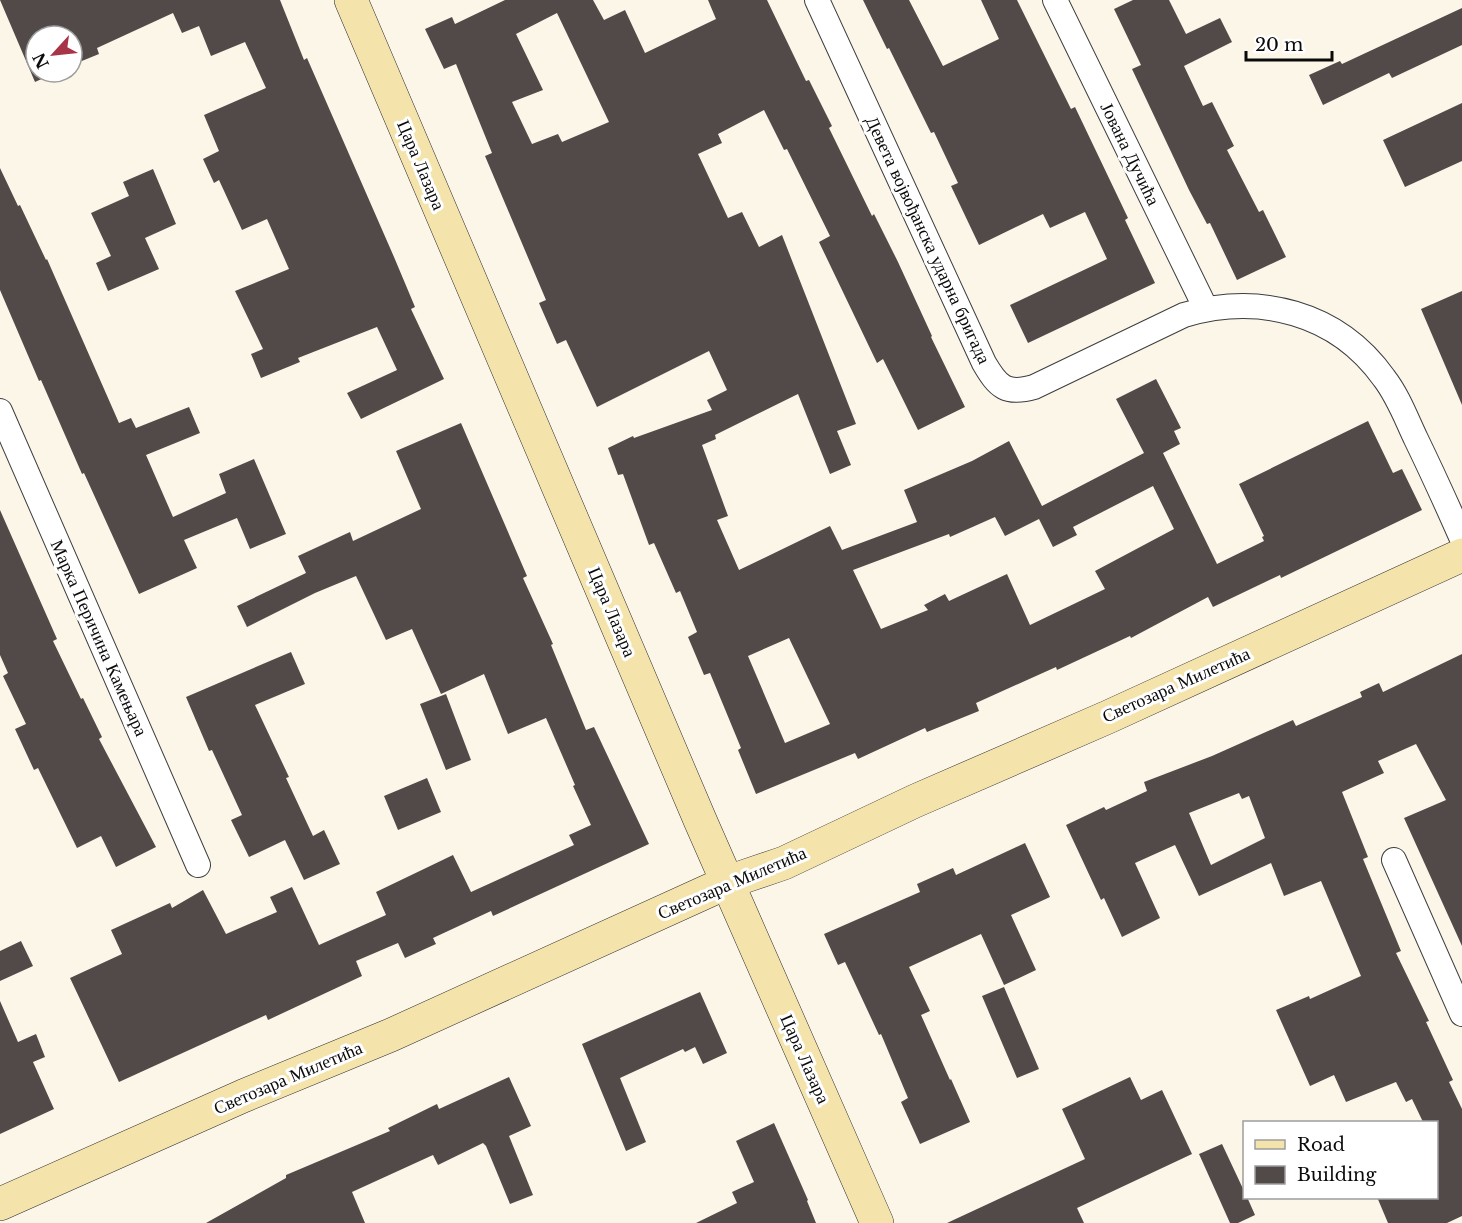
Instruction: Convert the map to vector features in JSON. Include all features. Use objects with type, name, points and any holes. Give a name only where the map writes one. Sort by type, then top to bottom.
[{"type":"main road","name":"Цара Лазара","points":[[351,0],[728,882],[877,1223]]},
{"type":"main road","name":"Светозара Милетића","points":[[0,1204],[243,1096],[391,1035],[728,882],[784,862],[1462,555]]},
{"type":"street","name":"Девета војвођанска ударна бригада","points":[[817,0],[984,363],[994,380],[1002,387],[1020,391],[1034,387],[1184,315],[1206,309],[1233,305],[1286,310],[1319,323],[1344,337],[1384,377],[1399,402],[1462,539]]},
{"type":"street","name":"Јована Дучића","points":[[1055,0],[1206,309]]},
{"type":"street","name":"Марка Перичина Камењара","points":[[0,411],[198,865]]},
{"type":"street","points":[[1394,860],[1462,1014]]},
{"type":"building","points":[[0,0],[280,0],[304,60],[307,58],[394,257],[415,307],[411,309],[444,379],[361,419],[347,393],[397,370],[377,327],[298,358],[300,362],[261,378],[251,354],[263,349],[235,291],[289,269],[267,219],[242,230],[219,180],[214,183],[203,159],[219,151],[204,115],[266,88],[245,42],[211,56],[199,26],[182,33],[173,13],[97,48],[99,54],[84,60],[84,24],[24,24],[24,56]]},
{"type":"building","points":[[505,0],[593,0],[604,20],[625,10],[645,53],[716,19],[708,0],[767,0],[806,81],[809,80],[832,126],[829,128],[872,216],[874,214],[898,262],[965,407],[918,430],[883,359],[877,363],[819,242],[830,236],[787,149],[784,150],[764,110],[718,134],[722,143],[698,154],[728,218],[742,212],[759,247],[782,235],[856,424],[837,431],[851,465],[830,474],[798,394],[715,435],[716,439],[702,445],[728,516],[717,520],[739,570],[830,526],[842,550],[917,522],[904,490],[972,461],[1009,441],[1042,506],[1144,453],[1116,399],[1156,379],[1181,428],[1174,431],[1180,444],[1163,453],[1217,564],[1264,541],[1262,537],[1264,536],[1239,484],[1368,421],[1393,473],[1402,469],[1422,510],[1281,578],[1280,575],[1213,607],[1208,597],[1131,638],[1130,636],[1057,670],[1056,667],[976,703],[979,711],[927,732],[925,728],[858,759],[855,753],[756,794],[738,750],[741,748],[710,673],[704,675],[688,637],[697,632],[680,591],[676,593],[654,543],[649,545],[623,474],[618,475],[608,448],[633,436],[634,438],[712,410],[707,400],[727,390],[709,351],[597,407],[566,340],[557,344],[539,303],[546,300],[485,156],[492,153],[456,64],[444,69],[425,29],[452,17],[455,24]],"holes":[[[557,13],[609,122],[562,142],[558,134],[532,144],[512,102],[543,90],[516,34]],[[1153,486],[1174,529],[1095,571],[1105,589],[1030,625],[1007,574],[949,601],[945,594],[924,605],[928,610],[881,629],[853,570],[949,534],[950,537],[995,517],[1005,536],[1039,519],[1053,547],[1077,535],[1073,527]],[[789,638],[830,724],[785,743],[748,656]]]},
{"type":"building","points":[[863,0],[909,0],[943,66],[999,39],[981,0],[1017,0],[1071,109],[1075,107],[1128,218],[1125,220],[1155,283],[1028,343],[1010,305],[1107,259],[1085,212],[1050,228],[1043,214],[979,245],[951,186],[958,183],[934,132],[931,133]]},
{"type":"building","points":[[1133,0],[1169,0],[1186,34],[1220,18],[1232,42],[1184,66],[1203,106],[1212,102],[1234,146],[1227,150],[1259,212],[1263,210],[1286,257],[1237,280],[1210,223],[1207,224],[1189,190],[1132,69],[1141,65],[1114,9]]},
{"type":"building","points":[[1462,8],[1462,45],[1392,78],[1389,73],[1323,105],[1309,75],[1340,61],[1342,64]]},
{"type":"building","points":[[1462,103],[1462,161],[1405,187],[1383,140]]},
{"type":"building","points":[[0,168],[47,259],[119,423],[131,418],[136,428],[189,407],[200,433],[146,455],[173,517],[226,493],[219,474],[254,459],[286,534],[250,549],[237,518],[184,540],[197,568],[139,594],[84,473],[82,474],[41,380],[39,381],[0,290]]},
{"type":"building","points":[[153,169],[176,224],[145,238],[159,269],[108,291],[96,263],[111,256],[91,213],[129,196],[123,182]]},
{"type":"building","points":[[1462,291],[1462,405],[1421,309]]},
{"type":"building","points":[[461,423],[527,576],[523,578],[553,644],[551,645],[586,730],[594,727],[649,844],[493,916],[491,911],[433,938],[436,944],[405,958],[398,943],[356,961],[362,976],[268,1020],[266,1015],[119,1082],[70,978],[122,954],[111,930],[170,903],[172,908],[203,890],[226,934],[277,912],[270,897],[292,887],[319,945],[386,915],[376,892],[453,855],[471,892],[574,845],[569,835],[591,825],[546,718],[508,734],[484,674],[441,694],[412,629],[386,640],[356,576],[315,593],[247,627],[237,606],[306,573],[298,556],[350,532],[353,541],[421,509],[396,451]]},
{"type":"building","points":[[0,510],[57,639],[53,641],[102,737],[99,739],[156,847],[116,867],[101,836],[77,848],[38,768],[34,770],[15,729],[26,724],[3,676],[8,673],[0,655]]},
{"type":"building","points":[[291,652],[305,684],[255,705],[289,777],[286,778],[313,836],[324,830],[340,864],[304,880],[285,840],[249,857],[231,820],[242,815],[212,750],[209,751],[186,697]]},
{"type":"building","points":[[1462,654],[1462,946],[1404,818],[1446,800],[1416,744],[1378,761],[1384,773],[1342,792],[1368,857],[1363,859],[1401,951],[1396,953],[1429,1021],[1426,1022],[1453,1080],[1449,1082],[1462,1109],[1462,1216],[1447,1223],[1388,1223],[1378,1199],[1438,1199],[1438,1121],[1423,1121],[1412,1099],[1406,1102],[1396,1082],[1346,1102],[1334,1075],[1310,1086],[1276,1010],[1309,996],[1310,999],[1361,976],[1321,881],[1284,896],[1271,863],[1199,896],[1175,845],[1135,863],[1160,918],[1122,937],[1104,898],[1101,900],[1066,825],[1104,807],[1106,810],[1147,791],[1144,782],[1212,756],[1293,720],[1296,726],[1362,697],[1360,692],[1379,683],[1383,692]],"holes":[[[1239,793],[1242,799],[1249,796],[1265,838],[1211,865],[1189,813]]]},
{"type":"building","points":[[446,694],[471,760],[446,770],[420,704]]},
{"type":"building","points":[[427,778],[441,812],[398,830],[384,796]]},
{"type":"building","points":[[1025,843],[1050,897],[1011,915],[1036,970],[1004,985],[981,934],[909,967],[930,1011],[921,1015],[970,1122],[920,1144],[901,1102],[908,1098],[881,1034],[879,1035],[845,962],[838,965],[824,934],[920,892],[917,884],[953,868],[956,875]]},
{"type":"building","points":[[21,941],[33,966],[0,981],[0,951]]},
{"type":"building","points":[[1004,987],[1039,1069],[1017,1078],[982,996]]},
{"type":"building","points":[[700,992],[727,1053],[703,1064],[695,1047],[685,1052],[683,1049],[620,1078],[646,1142],[626,1151],[582,1044]]},
{"type":"building","points":[[0,1001],[18,1042],[36,1034],[45,1057],[33,1062],[54,1109],[0,1134]]},
{"type":"building","points":[[509,1077],[531,1126],[509,1136],[533,1195],[510,1204],[483,1143],[438,1165],[433,1155],[352,1192],[365,1223],[206,1223],[286,1178],[286,1175],[390,1131],[388,1128],[437,1104],[439,1109]]},
{"type":"building","points":[[1130,1077],[1141,1100],[1162,1090],[1192,1154],[1077,1208],[1084,1223],[947,1223],[1085,1159],[1062,1109]]},
{"type":"building","points":[[774,1123],[816,1223],[696,1223],[737,1203],[732,1192],[754,1182],[736,1141]]},
{"type":"building","points":[[1222,1144],[1243,1189],[1243,1199],[1248,1199],[1255,1215],[1238,1223],[1230,1223],[1199,1154]]}]
